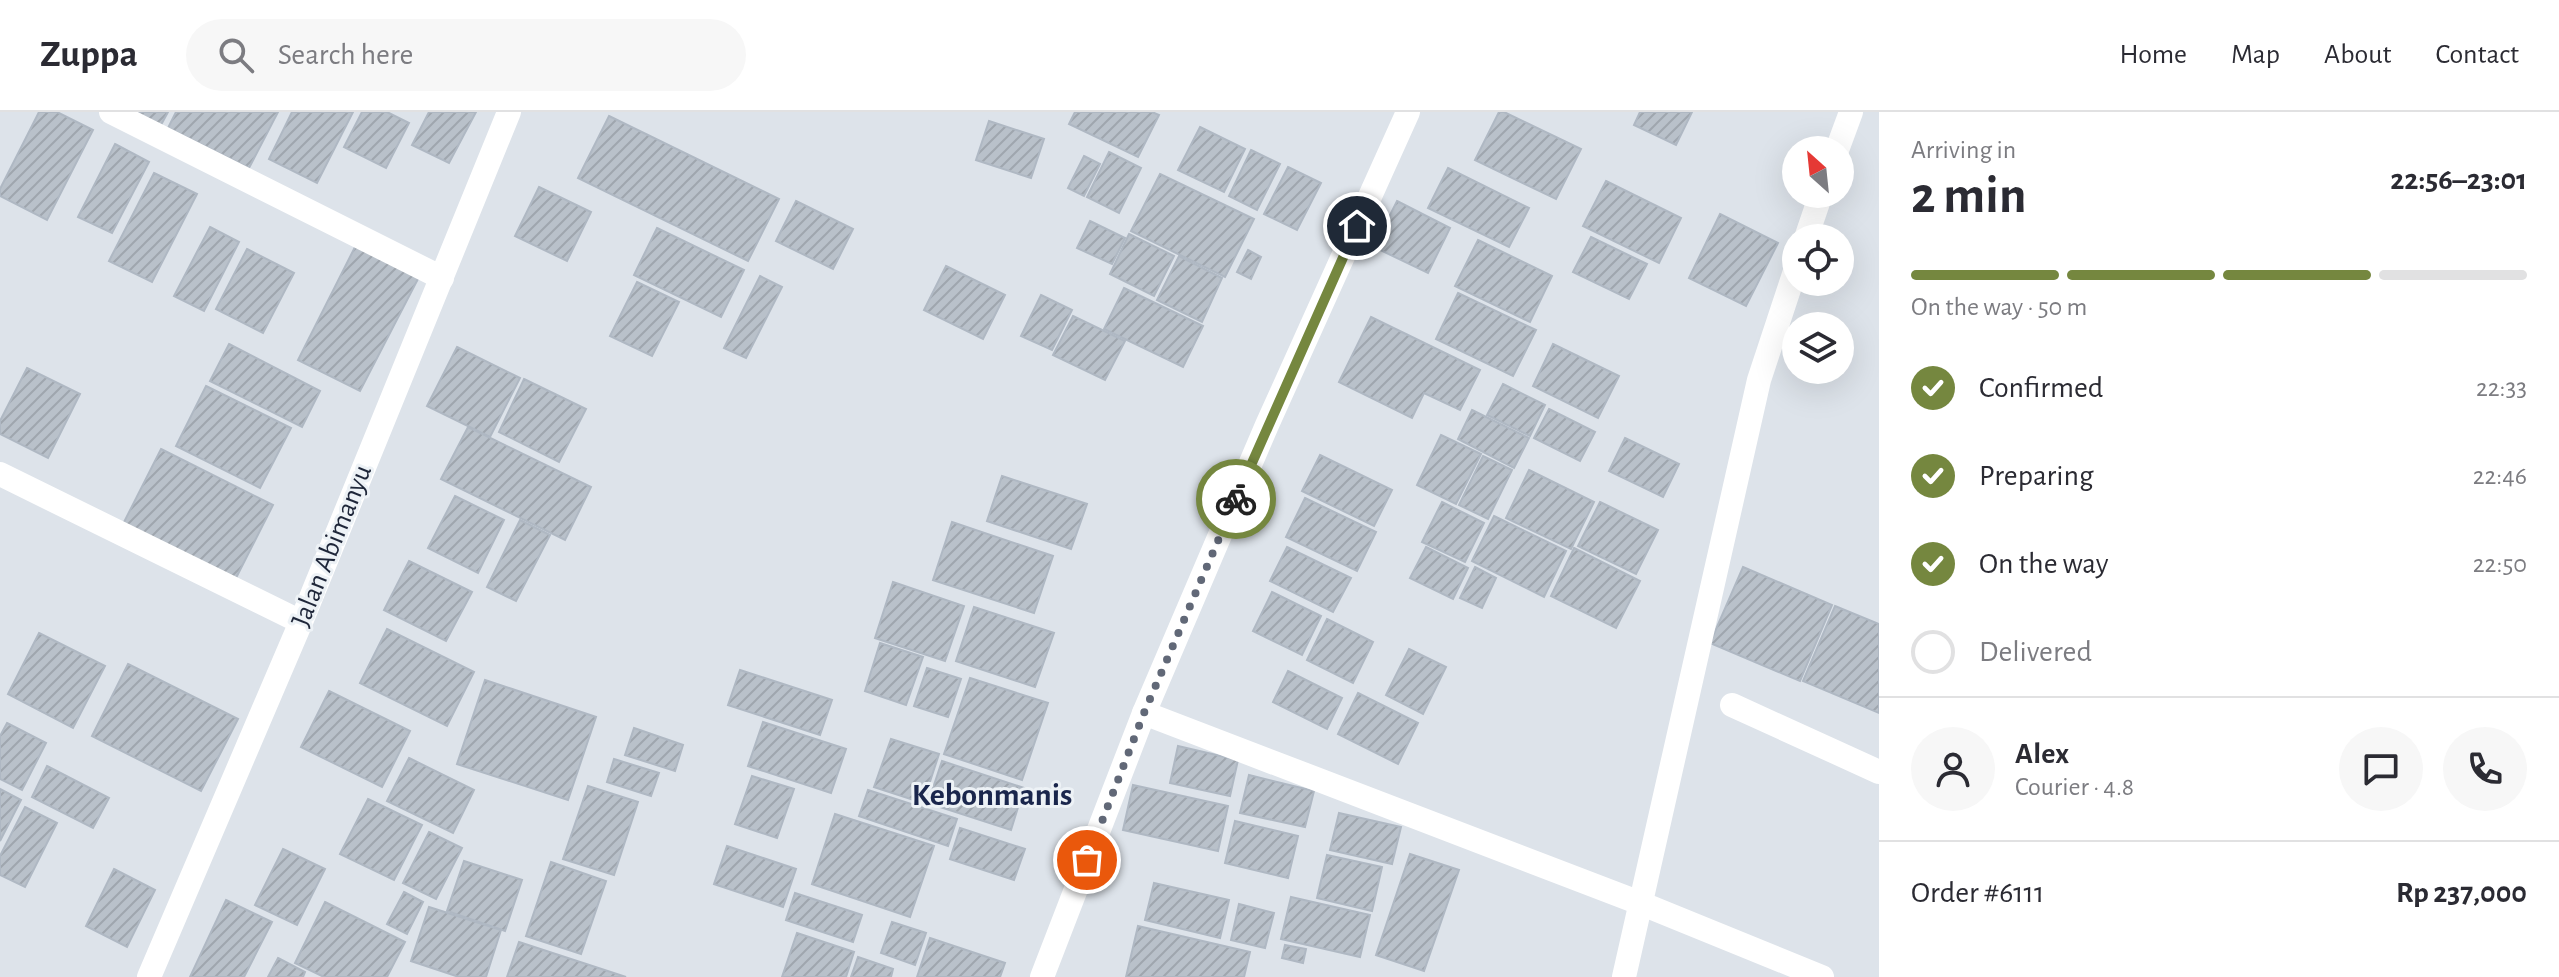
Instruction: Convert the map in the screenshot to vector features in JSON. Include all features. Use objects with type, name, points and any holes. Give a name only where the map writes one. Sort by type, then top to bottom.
[{"type":"street","points":[[111,112],[442,278]]},
{"type":"street","name":"Jalan Abimanyu","points":[[149,977],[301,622],[509,112]]},
{"type":"street","points":[[1042,977],[1144,713],[1267,425],[1408,112]]},
{"type":"street","points":[[1842,136],[1851,112]]},
{"type":"street","points":[[1624,977],[1759,380],[1787,296]]},
{"type":"street","points":[[0,474],[301,622]]},
{"type":"street","points":[[1732,705],[1879,772]]},
{"type":"street","points":[[1144,713],[1640,903],[1822,977]]},
{"type":"building","points":[[39,112],[57,112],[93,130],[47,220],[0,196],[0,189]]},
{"type":"building","points":[[135,112],[168,112],[161,125]]},
{"type":"building","points":[[176,112],[278,112],[249,168],[168,128]]},
{"type":"building","points":[[292,112],[353,112],[317,183],[269,159]]},
{"type":"building","points":[[362,112],[387,112],[409,123],[386,168],[344,147]]},
{"type":"building","points":[[429,112],[476,112],[449,163],[412,145]]},
{"type":"building","points":[[1075,112],[1152,112],[1159,115],[1138,157],[1069,124]]},
{"type":"building","points":[[1499,112],[1581,149],[1556,199],[1475,160]]},
{"type":"building","points":[[1640,112],[1692,112],[1676,145],[1634,125]]},
{"type":"building","points":[[609,116],[779,199],[748,261],[578,178]]},
{"type":"building","points":[[989,121],[1044,139],[1031,178],[976,160]]},
{"type":"building","points":[[1200,127],[1245,149],[1224,192],[1178,170]]},
{"type":"building","points":[[115,144],[149,162],[112,233],[78,217]]},
{"type":"building","points":[[1251,150],[1280,164],[1257,210],[1229,196]]},
{"type":"building","points":[[1109,152],[1141,168],[1119,213],[1087,197]]},
{"type":"building","points":[[1084,156],[1100,164],[1084,196],[1068,188]]},
{"type":"building","points":[[1288,167],[1321,183],[1297,230],[1264,214]]},
{"type":"building","points":[[1448,168],[1529,208],[1509,247],[1428,208]]},
{"type":"building","points":[[154,173],[197,194],[152,282],[109,261]]},
{"type":"building","points":[[1160,174],[1254,219],[1225,277],[1131,231]]},
{"type":"building","points":[[1606,181],[1681,218],[1659,263],[1583,226]]},
{"type":"building","points":[[539,187],[591,212],[567,261],[515,236]]},
{"type":"building","points":[[796,201],[853,229],[833,269],[776,241]]},
{"type":"building","points":[[1397,201],[1450,228],[1428,273],[1374,247]]},
{"type":"building","points":[[1720,214],[1778,243],[1746,306],[1689,278]]},
{"type":"building","points":[[1090,221],[1125,238],[1112,264],[1077,248]]},
{"type":"building","points":[[210,227],[239,242],[204,311],[174,296]]},
{"type":"building","points":[[657,228],[744,270],[721,317],[634,275]]},
{"type":"building","points":[[1129,234],[1174,256],[1154,296],[1110,274]]},
{"type":"building","points":[[1591,237],[1647,264],[1629,299],[1573,272]]},
{"type":"building","points":[[1478,240],[1552,276],[1530,322],[1455,286]]},
{"type":"building","points":[[356,245],[419,277],[360,391],[298,360]]},
{"type":"building","points":[[247,249],[294,273],[263,333],[216,309]]},
{"type":"building","points":[[1248,250],[1261,257],[1251,279],[1237,272]]},
{"type":"building","points":[[1179,256],[1222,278],[1202,322],[1157,300]]},
{"type":"building","points":[[946,266],[1005,295],[983,339],[924,310]]},
{"type":"building","points":[[760,276],[782,287],[746,358],[724,348]]},
{"type":"building","points":[[637,282],[679,302],[652,356],[610,336]]},
{"type":"building","points":[[1124,288],[1203,326],[1183,367],[1104,329]]},
{"type":"building","points":[[1458,293],[1536,330],[1513,376],[1436,339]]},
{"type":"building","points":[[1041,295],[1072,310],[1052,350],[1021,336]]},
{"type":"building","points":[[1073,316],[1125,341],[1105,380],[1053,355]]},
{"type":"building","points":[[1371,317],[1480,370],[1460,410],[1424,393],[1412,418],[1339,382]]},
{"type":"building","points":[[229,344],[320,391],[302,427],[210,381]]},
{"type":"building","points":[[1553,344],[1619,376],[1598,418],[1533,386]]},
{"type":"building","points":[[457,347],[520,378],[490,437],[427,406]]},
{"type":"building","points":[[27,368],[80,394],[48,458],[0,434],[0,421]]},
{"type":"building","points":[[524,379],[586,409],[559,462],[499,432]]},
{"type":"building","points":[[1503,384],[1545,405],[1530,436],[1487,415]]},
{"type":"building","points":[[206,386],[291,428],[260,488],[176,446]]},
{"type":"building","points":[[1549,409],[1595,432],[1580,461],[1534,438]]},
{"type":"building","points":[[1472,410],[1529,438],[1514,468],[1458,439]]},
{"type":"building","points":[[468,427],[591,487],[565,540],[441,479]]},
{"type":"building","points":[[1441,435],[1481,454],[1456,504],[1417,485]]},
{"type":"building","points":[[1625,438],[1679,464],[1663,497],[1609,471]]},
{"type":"building","points":[[161,449],[273,505],[233,584],[121,528]]},
{"type":"building","points":[[1320,455],[1392,490],[1374,526],[1302,491]]},
{"type":"building","points":[[1483,456],[1512,470],[1488,519],[1459,505]]},
{"type":"building","points":[[1529,470],[1594,502],[1571,549],[1506,518]]},
{"type":"building","points":[[1002,476],[1087,504],[1071,549],[987,521]]},
{"type":"building","points":[[455,496],[504,520],[478,573],[428,548]]},
{"type":"building","points":[[1305,498],[1376,532],[1357,571],[1286,537]]},
{"type":"building","points":[[1442,502],[1484,523],[1465,562],[1422,542]]},
{"type":"building","points":[[1600,502],[1658,530],[1636,574],[1578,546]]},
{"type":"building","points":[[1494,516],[1566,551],[1544,597],[1472,561]]},
{"type":"building","points":[[520,520],[550,535],[516,601],[487,587]]},
{"type":"building","points":[[952,522],[1053,556],[1034,613],[933,580]]},
{"type":"building","points":[[1287,547],[1351,578],[1333,612],[1270,581]]},
{"type":"building","points":[[1426,547],[1468,568],[1453,599],[1410,578]]},
{"type":"building","points":[[1574,548],[1640,581],[1616,628],[1551,596]]},
{"type":"building","points":[[409,561],[472,592],[446,641],[384,610]]},
{"type":"building","points":[[1475,567],[1496,578],[1482,608],[1460,598]]},
{"type":"building","points":[[1743,567],[1832,605],[1800,681],[1710,643]]},
{"type":"building","points":[[893,582],[964,606],[945,661],[875,638]]},
{"type":"building","points":[[1272,592],[1321,616],[1302,655],[1253,631]]},
{"type":"building","points":[[1835,606],[1879,624],[1879,713],[1803,681]]},
{"type":"building","points":[[974,607],[1054,633],[1035,687],[956,661]]},
{"type":"building","points":[[1327,619],[1373,642],[1353,683],[1307,660]]},
{"type":"building","points":[[387,629],[474,672],[447,726],[360,683]]},
{"type":"building","points":[[39,633],[105,666],[73,728],[8,694]]},
{"type":"building","points":[[880,643],[923,657],[906,705],[865,691]]},
{"type":"building","points":[[1409,649],[1446,667],[1423,714],[1386,695]]},
{"type":"building","points":[[128,664],[238,719],[201,791],[92,736]]},
{"type":"building","points":[[927,668],[961,679],[948,717],[914,706]]},
{"type":"building","points":[[740,670],[832,700],[820,735],[728,705]]},
{"type":"building","points":[[1288,671],[1342,698],[1327,729],[1273,702]]},
{"type":"building","points":[[970,678],[1048,703],[1022,780],[944,754]]},
{"type":"building","points":[[485,680],[596,717],[568,800],[457,764]]},
{"type":"building","points":[[329,691],[410,731],[382,787],[301,747]]},
{"type":"building","points":[[1358,693],[1418,723],[1398,764],[1338,734]]},
{"type":"building","points":[[763,722],[846,749],[831,793],[748,766]]},
{"type":"building","points":[[7,723],[46,743],[22,790],[0,779],[0,736]]},
{"type":"building","points":[[634,728],[683,745],[675,771],[625,755]]},
{"type":"building","points":[[891,739],[939,754],[923,803],[874,787]]},
{"type":"building","points":[[1178,746],[1238,760],[1230,796],[1170,783]]},
{"type":"building","points":[[409,758],[474,790],[453,833],[387,801]]},
{"type":"building","points":[[614,759],[659,773],[651,796],[607,782]]},
{"type":"building","points":[[942,761],[1024,788],[1011,830],[928,803]]},
{"type":"building","points":[[47,766],[109,798],[93,828],[32,797]]},
{"type":"building","points":[[1249,775],[1314,791],[1305,827],[1240,813]]},
{"type":"building","points":[[752,776],[794,789],[777,838],[735,824]]},
{"type":"building","points":[[1133,785],[1228,806],[1218,851],[1123,830]]},
{"type":"building","points":[[588,786],[638,802],[614,875],[563,859]]},
{"type":"building","points":[[0,789],[21,800],[0,841]]},
{"type":"building","points":[[868,790],[957,819],[948,846],[859,816]]},
{"type":"building","points":[[368,799],[422,825],[394,880],[340,854]]},
{"type":"building","points":[[25,807],[57,823],[25,887],[0,875],[0,856]]},
{"type":"building","points":[[1339,813],[1401,827],[1392,864],[1330,850]]},
{"type":"building","points":[[835,814],[934,846],[910,917],[812,884]]},
{"type":"building","points":[[1235,821],[1298,836],[1288,878],[1225,863]]},
{"type":"building","points":[[960,828],[1025,849],[1014,880],[950,859]]},
{"type":"building","points":[[429,832],[462,848],[436,899],[403,883]]},
{"type":"building","points":[[727,846],[796,869],[783,907],[714,884]]},
{"type":"building","points":[[283,849],[325,869],[297,925],[255,905]]},
{"type":"building","points":[[1410,854],[1459,870],[1424,971],[1376,955]]},
{"type":"building","points":[[1327,855],[1382,867],[1372,911],[1317,898]]},
{"type":"building","points":[[464,861],[522,880],[505,931],[447,911]]},
{"type":"building","points":[[551,862],[606,881],[581,954],[526,936]]},
{"type":"building","points":[[114,869],[155,890],[127,947],[86,926]]},
{"type":"building","points":[[1154,883],[1229,900],[1220,938],[1145,920]]},
{"type":"building","points":[[404,892],[423,902],[407,934],[387,924]]},
{"type":"building","points":[[795,893],[862,915],[853,942],[786,920]]},
{"type":"building","points":[[1291,897],[1370,915],[1360,957],[1281,939]]},
{"type":"building","points":[[226,900],[272,922],[244,977],[190,977]]},
{"type":"building","points":[[325,902],[405,942],[387,977],[324,977],[295,963]]},
{"type":"building","points":[[1239,904],[1274,913],[1265,948],[1231,940]]},
{"type":"building","points":[[429,907],[501,930],[486,977],[459,977],[411,961]]},
{"type":"building","points":[[892,922],[926,933],[915,965],[881,953]]},
{"type":"building","points":[[1138,926],[1250,952],[1244,977],[1126,977]]},
{"type":"building","points":[[797,933],[854,952],[846,977],[782,977]]},
{"type":"building","points":[[930,938],[1005,963],[1000,977],[917,977]]},
{"type":"building","points":[[519,942],[626,977],[507,977]]},
{"type":"building","points":[[1285,945],[1306,949],[1303,963],[1282,958]]},
{"type":"building","points":[[858,957],[893,969],[891,977],[851,977]]},
{"type":"building","points":[[278,958],[305,972],[303,977],[268,977]]},
{"type":"way so far","points":[[1087,860],[1144,713],[1236,499]]},
{"type":"district","name":"Kebonmanis","points":[[992,795]]},
{"type":"route","points":[[1236,499],[1357,226]]}]
